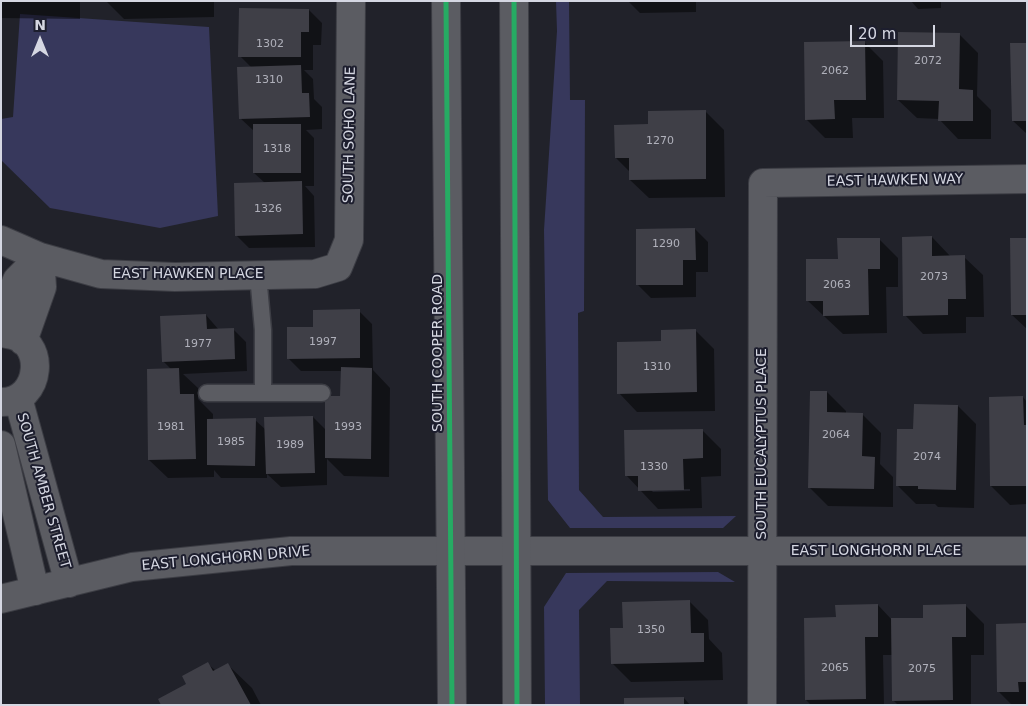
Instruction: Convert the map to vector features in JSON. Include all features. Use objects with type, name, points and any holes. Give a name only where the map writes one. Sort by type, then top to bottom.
[{"type":"street","name":"SOUTH SOHO LANE","points":[[338,267],[349,240],[351,1]]},
{"type":"street","name":"SOUTH COOPER ROAD","points":[[446,1],[452,705]]},
{"type":"street","points":[[514,1],[517,705]]},
{"type":"street","name":"EAST HAWKEN WAY","points":[[763,183],[1027,179]]},
{"type":"street","name":"SOUTH EUCALYPTUS PLACE","points":[[762,705],[763,183]]},
{"type":"street","points":[[1,240],[40,257],[16,280],[1,322]]},
{"type":"street","name":"EAST HAWKEN PLACE","points":[[40,257],[101,274],[176,277],[315,274],[338,267]]},
{"type":"street","name":"SOUTH AMBER STREET","points":[[40,257],[42,287],[12,337],[32,351],[36,364],[35,378],[28,390],[10,400],[69,583]]},
{"type":"street","name":"SOUTH AMBER STREET","points":[[1,446],[36,590]]},
{"type":"street","name":"EAST LONGHORN DRIVE","points":[[1,599],[132,568],[291,551],[515,551]]},
{"type":"street","name":"EAST LONGHORN PLACE","points":[[515,551],[1027,551]]},
{"type":"lane","points":[[258,275],[263,330],[263,393]]},
{"type":"lane","points":[[208,393],[322,393]]},
{"type":"shaded area","points":[[556,1],[569,1],[570,100],[585,100],[584,311],[578,313],[579,490],[603,517],[736,516],[723,528],[570,528],[548,500],[544,230],[557,31]]},
{"type":"shaded area","points":[[20,14],[209,27],[218,216],[160,228],[50,208],[1,160],[1,119],[13,117]]},
{"type":"shaded area","points":[[718,572],[735,582],[607,581],[579,610],[580,705],[545,705],[544,607],[566,573]]},
{"type":"building","points":[[239,8],[309,9],[309,32],[301,32],[301,57],[238,57]]},
{"type":"building","points":[[898,32],[960,33],[959,89],[973,90],[973,121],[938,121],[939,101],[897,100]]},
{"type":"building","points":[[865,41],[866,100],[834,100],[835,119],[805,120],[804,42]]},
{"type":"building","points":[[1010,43],[1027,43],[1027,121],[1012,121]]},
{"type":"building","points":[[301,65],[302,93],[309,93],[310,117],[239,119],[237,67]]},
{"type":"building","points":[[706,110],[706,179],[629,180],[629,158],[615,158],[614,125],[648,124],[648,111]]},
{"type":"building","points":[[253,124],[301,124],[301,173],[253,173]]},
{"type":"building","points":[[302,181],[303,234],[235,236],[234,183]]},
{"type":"building","points":[[695,228],[696,260],[683,260],[683,285],[636,285],[636,229]]},
{"type":"building","points":[[932,236],[932,256],[965,255],[966,299],[948,299],[948,315],[903,316],[902,237]]},
{"type":"building","points":[[837,238],[880,238],[880,269],[868,269],[869,315],[823,316],[823,301],[806,301],[806,259],[838,259]]},
{"type":"building","points":[[1010,238],[1027,238],[1027,315],[1011,315]]},
{"type":"building","points":[[360,309],[360,358],[287,359],[287,327],[313,327],[313,310]]},
{"type":"building","points":[[206,314],[207,329],[234,328],[235,359],[162,362],[160,316]]},
{"type":"building","points":[[696,329],[697,392],[617,394],[617,342],[661,341],[661,330]]},
{"type":"building","points":[[341,367],[372,368],[371,459],[325,458],[325,396],[340,396]]},
{"type":"building","points":[[179,368],[180,394],[194,394],[196,459],[148,460],[147,369]]},
{"type":"building","points":[[810,391],[827,391],[827,412],[863,413],[862,456],[875,457],[874,489],[808,488]]},
{"type":"building","points":[[1023,396],[1024,425],[1027,425],[1027,486],[990,486],[989,397]]},
{"type":"building","points":[[914,404],[958,405],[956,490],[918,489],[918,486],[896,486],[897,429],[913,429]]},
{"type":"building","points":[[313,416],[315,473],[266,474],[264,417]]},
{"type":"building","points":[[256,418],[255,466],[207,465],[207,419]]},
{"type":"building","points":[[703,429],[703,458],[683,459],[684,490],[638,491],[638,476],[625,476],[624,430]]},
{"type":"building","points":[[690,600],[691,633],[704,633],[704,662],[611,664],[610,628],[623,628],[622,602]]},
{"type":"building","points":[[878,604],[878,637],[865,637],[866,699],[805,700],[804,618],[836,617],[835,605]]},
{"type":"building","points":[[966,604],[966,637],[952,637],[953,700],[892,701],[891,618],[923,618],[923,605]]},
{"type":"building","points":[[1027,623],[1027,682],[1018,682],[1019,692],[997,692],[996,624]]},
{"type":"building","points":[[208,662],[213,671],[228,663],[251,705],[161,705],[158,699],[186,684],[182,676]]},
{"type":"building","points":[[684,697],[684,705],[624,705],[624,698]]},
{"type":"cycle path","points":[[446,1],[452,705]]},
{"type":"cycle path","points":[[514,1],[517,705]]}]
